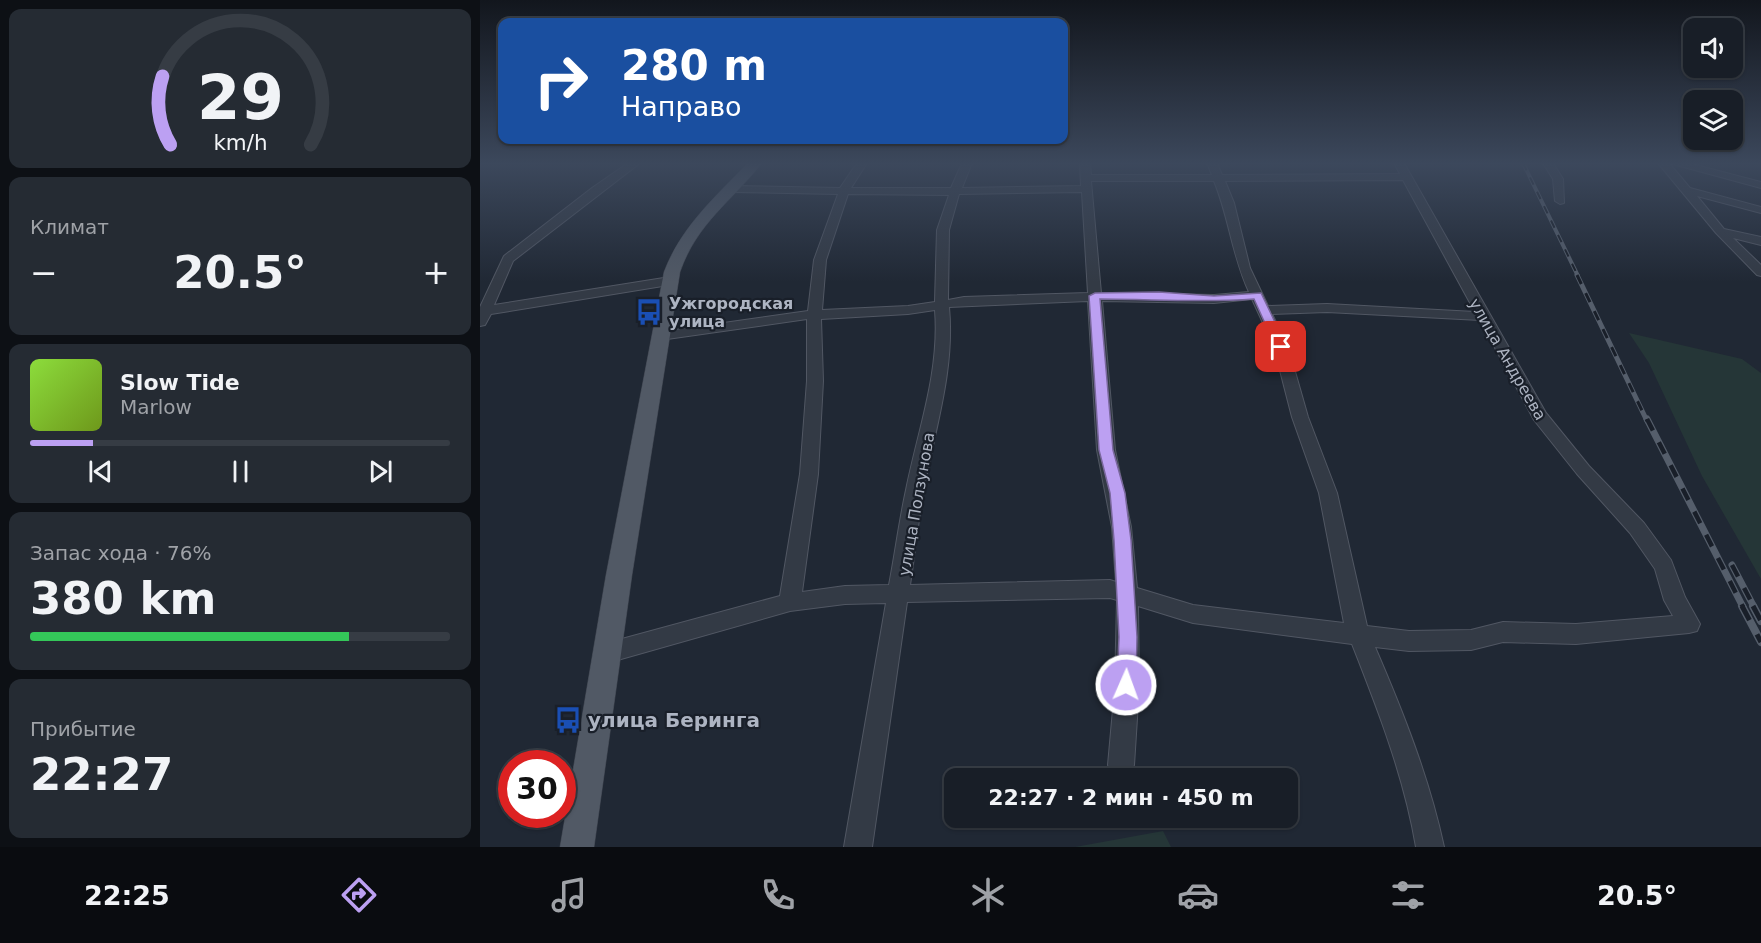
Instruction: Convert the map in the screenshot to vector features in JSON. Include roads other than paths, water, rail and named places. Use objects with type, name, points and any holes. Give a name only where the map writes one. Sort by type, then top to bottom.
[{"type":"main road","points":[[575,846],[670,281],[683,242],[719,203]]},
{"type":"street","points":[[483,316],[508,259],[580,203]]},
{"type":"street","points":[[790,602],[809,474],[815,381],[813,327],[820,260],[841,203]]},
{"type":"street","name":"улица Ползунова","points":[[858,847],[915,489],[936,402],[942,357],[940,285],[943,230],[951,203]]},
{"type":"street","points":[[1088,203],[1106,450],[1117,493],[1126,593],[1128,637],[1121,765]]},
{"type":"street","points":[[1229,203],[1244,268],[1281,347],[1300,417],[1328,493],[1344,563],[1352,617],[1396,724],[1424,816],[1430,847]]},
{"type":"street","name":"улица Андреева","points":[[1358,633],[1409,640],[1471,640],[1503,632],[1576,634],[1689,624],[1675,600],[1664,566],[1637,528],[1583,470],[1540,416],[1420,203]]},
{"type":"street","points":[[1696,203],[1720,231],[1761,272]]},
{"type":"street","points":[[1734,203],[1761,210]]},
{"type":"street","points":[[1720,231],[1761,241]]},
{"type":"street","points":[[483,316],[670,281]]},
{"type":"street","points":[[660,336],[815,314],[908,310],[991,300],[1095,296],[1159,296],[1482,316]]},
{"type":"street","points":[[607,653],[790,602],[845,595],[1110,589],[1193,614],[1358,633]]},
{"type":"railway","points":[[1542,203],[1578,276]]},
{"type":"railway","points":[[1577,275],[1647,421]]},
{"type":"railway","points":[[1647,419],[1743,607]]},
{"type":"railway","points":[[1732,565],[1754,607]]},
{"type":"railway","points":[[1742,606],[1761,642]]},
{"type":"railway","points":[[1753,606],[1761,621]]},
{"type":"place","name":"Ужгородская улица","points":[[649,312]]},
{"type":"place","name":"улица Беринга","points":[[568,720]]}]
